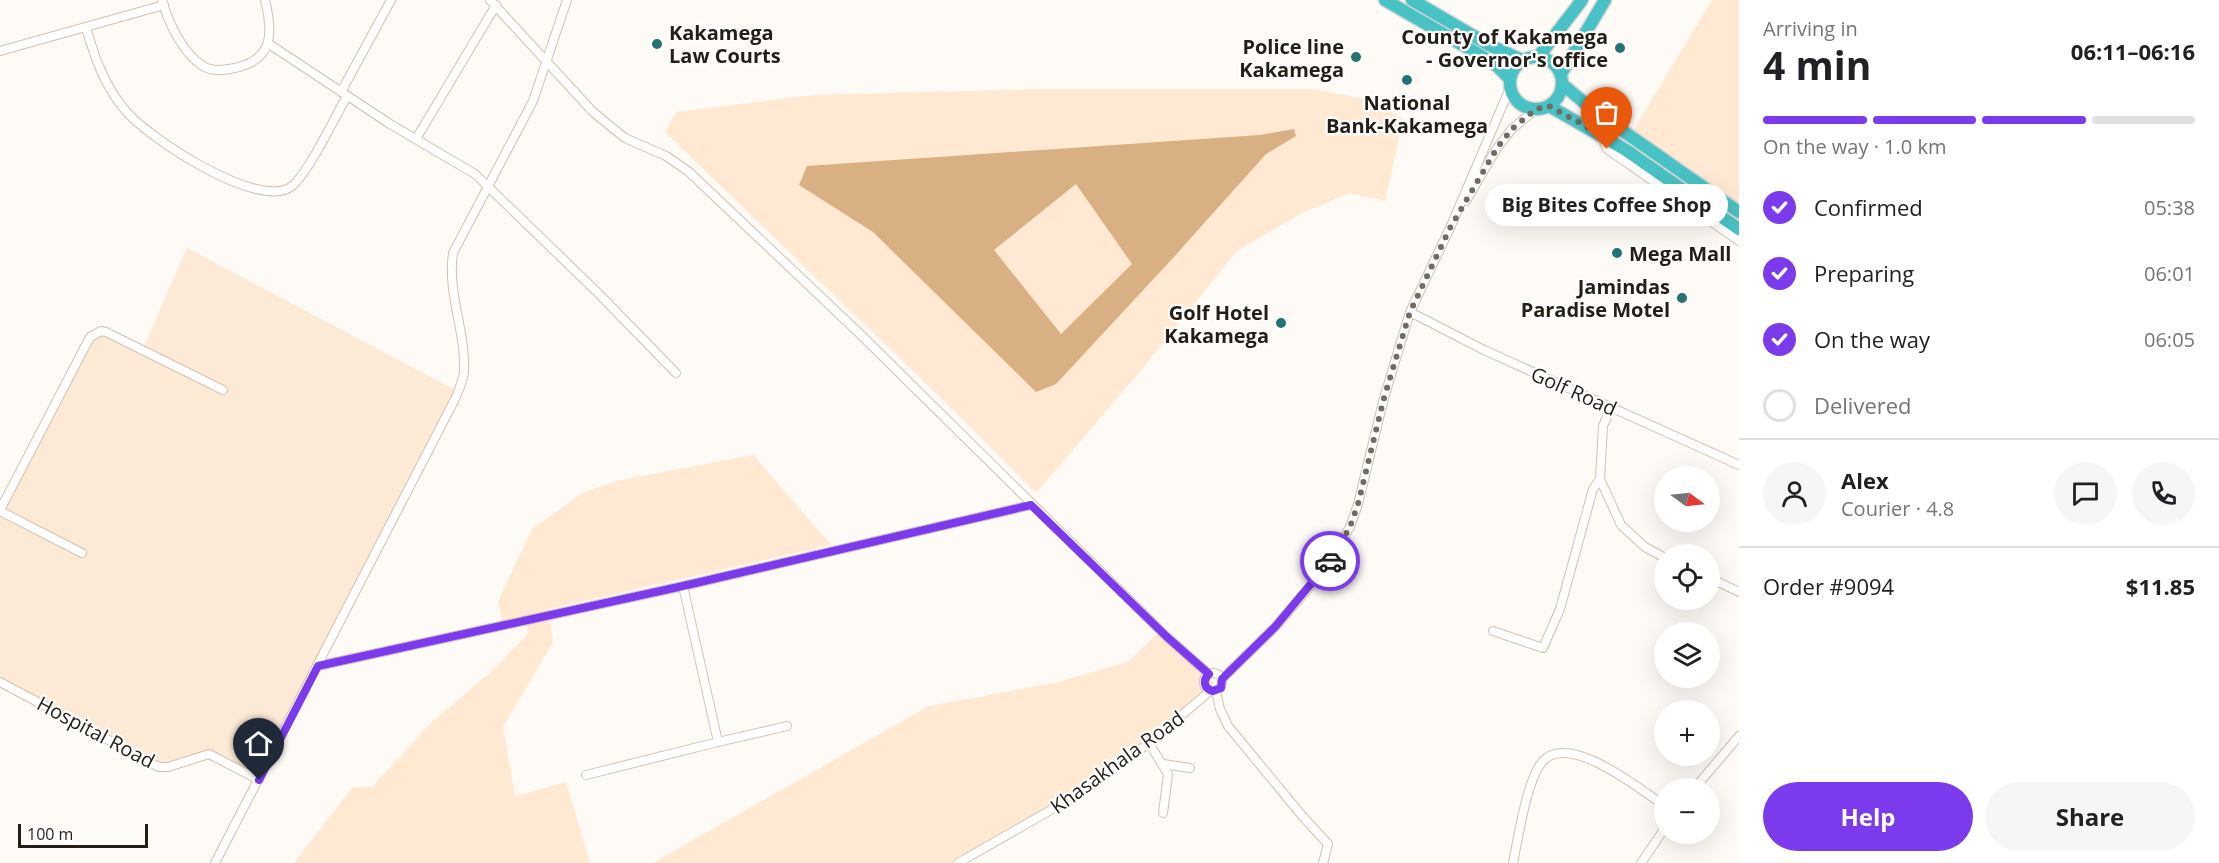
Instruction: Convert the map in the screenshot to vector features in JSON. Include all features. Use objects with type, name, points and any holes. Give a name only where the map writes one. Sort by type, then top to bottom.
[{"type":"highway","points":[[1385,0],[1497,66],[1510,83],[1519,103],[1536,109],[1549,106],[1558,97],[1562,79],[1602,5],[1583,0],[1539,56]]},
{"type":"highway","points":[[1412,0],[1489,45],[1522,60]]},
{"type":"highway","points":[[1510,83],[1512,72],[1522,60],[1539,56],[1553,62],[1562,79],[1602,117],[1739,212]]},
{"type":"highway","points":[[1549,106],[1600,134],[1739,229]]},
{"type":"street","points":[[0,51],[86,28],[163,2],[178,36],[191,57],[205,68],[220,71],[244,66],[260,57],[269,44],[271,29],[265,0]]},
{"type":"street","points":[[86,28],[97,64],[110,90],[144,129],[209,170],[258,191],[275,193],[291,187],[304,171],[391,0]]},
{"type":"street","points":[[216,863],[449,412],[462,382],[463,352],[453,296],[451,269],[453,253],[525,117],[567,0]]},
{"type":"street","points":[[416,140],[493,3],[593,112],[625,138],[666,156],[688,171],[860,333],[1031,505],[1167,637],[1209,674],[1218,674],[1222,679]]},
{"type":"street","points":[[269,44],[416,140],[475,174],[599,294],[676,373]]},
{"type":"street","points":[[1213,691],[1221,688],[1222,679],[1323,571],[1350,527],[1358,504],[1384,398],[1410,312],[1450,228],[1510,83]]},
{"type":"street","points":[[1450,228],[1497,148],[1512,129],[1536,109]]},
{"type":"street","points":[[1600,134],[1607,149],[1739,241]]},
{"type":"street","name":"Golf Road","points":[[1410,312],[1484,350],[1739,465]]},
{"type":"street","points":[[82,553],[0,511],[90,337],[106,332],[223,390]]},
{"type":"street","points":[[1611,407],[1603,426],[1600,479],[1621,525],[1645,547],[1654,552]]},
{"type":"street","points":[[1492,631],[1543,648],[1560,609],[1593,489],[1600,479]]},
{"type":"street","points":[[318,666],[683,586],[1031,505]]},
{"type":"street","points":[[1720,583],[1739,592]]},
{"type":"street","points":[[683,586],[718,742]]},
{"type":"street","points":[[1209,674],[1204,684],[1213,691],[1228,726],[1328,844],[1323,863]]},
{"type":"street","name":"Hospital Road","points":[[0,682],[159,767],[168,767],[209,754],[259,780]]},
{"type":"street","name":"Khasakhala Road","points":[[958,863],[1084,791],[1149,743],[1213,691]]},
{"type":"street","points":[[586,775],[787,726]]},
{"type":"street","points":[[1703,778],[1739,736]]},
{"type":"street","points":[[1149,743],[1168,774],[1163,813]]},
{"type":"street","points":[[1513,863],[1534,777],[1543,761],[1552,755],[1569,753],[1589,758],[1654,799]]},
{"type":"street","points":[[1163,764],[1190,768]]},
{"type":"street","points":[[1641,863],[1654,844]]},
{"type":"shaded area","points":[[1712,0],[1739,0],[1739,212],[1630,136]]},
{"type":"shaded area","points":[[1046,89],[1312,89],[1370,100],[1403,119],[1385,201],[1350,193],[1302,213],[1237,251],[1142,369],[1036,493],[665,132],[676,112],[813,95]]},
{"type":"shaded area","points":[[1294,129],[1296,136],[1266,154],[1056,384],[1036,392],[873,232],[799,185],[807,166],[1260,135]],"holes":[[[1076,184],[1132,264],[1061,334],[994,250]]]},
{"type":"shaded area","points":[[187,248],[459,392],[259,778],[215,755],[163,766],[0,681],[0,512],[90,340],[104,333],[142,351]]},
{"type":"shaded area","points":[[753,455],[831,545],[548,609],[553,642],[503,727],[515,796],[566,782],[590,863],[294,863],[352,788],[373,786],[432,722],[491,672],[528,634],[526,619],[503,626],[498,601],[532,529],[582,493],[617,481]]},
{"type":"shaded area","points":[[1162,629],[1214,683],[1139,746],[1095,777],[952,863],[653,863],[929,706],[1055,683],[1128,662]]},
{"type":"way so far","points":[[1330,561],[1350,527],[1358,504],[1384,398],[1410,312],[1450,228],[1497,148],[1512,129],[1536,109],[1549,106],[1600,134],[1607,149]]},
{"type":"place","name":"Kakamega Law Courts","points":[[657,44]]},
{"type":"place","name":"County of Kakamega - Governor's office","points":[[1620,48]]},
{"type":"place","name":"Police line Kakamega","points":[[1356,57]]},
{"type":"place","name":"National Bank-Kakamega","points":[[1407,80]]},
{"type":"place","name":"Big Bites Coffee Shop","points":[[1607,149]]},
{"type":"place","name":"Mega Mall","points":[[1617,253]]},
{"type":"place","name":"Jamindas Paradise Motel","points":[[1682,298]]},
{"type":"place","name":"Golf Hotel Kakamega","points":[[1281,323]]},
{"type":"route","points":[[259,780],[318,666],[683,586],[1031,505],[1167,637],[1209,674],[1204,684],[1210,691],[1221,688],[1222,679],[1275,627],[1330,561]]}]
